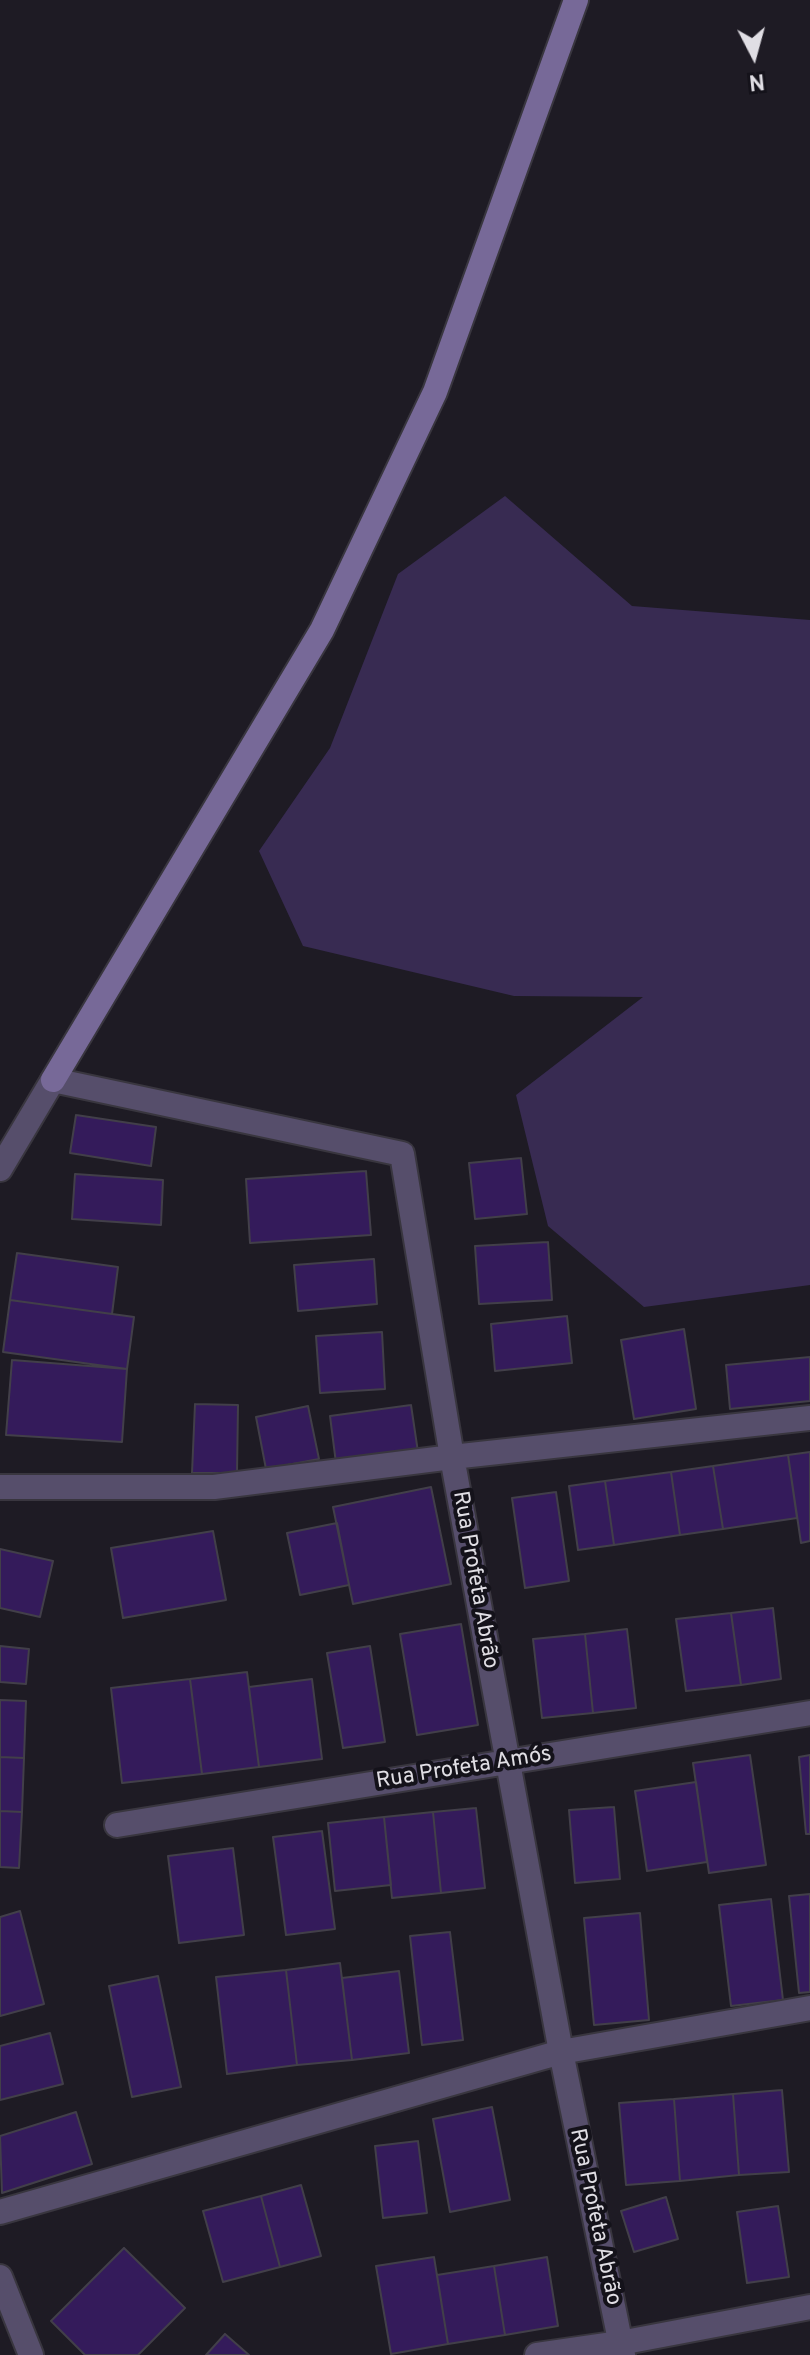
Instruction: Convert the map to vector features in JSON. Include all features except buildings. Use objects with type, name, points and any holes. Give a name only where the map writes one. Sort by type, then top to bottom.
[{"type":"street","points":[[0,1169],[322,630],[435,392],[576,0]]},
{"type":"street","name":"Rua Profeta Abrão","points":[[53,1080],[402,1154],[452,1457],[561,2052],[622,2349]]},
{"type":"street","points":[[0,1487],[214,1487],[452,1457],[810,1418]]},
{"type":"street","name":"Rua Profeta Amós","points":[[117,1825],[810,1713]]},
{"type":"street","points":[[0,2212],[561,2052],[810,2008]]},
{"type":"street","points":[[0,2277],[31,2355]]},
{"type":"street","points":[[537,2355],[622,2349],[810,2307]]},
{"type":"shaded area","points":[[505,496],[632,606],[810,620],[810,1285],[644,1307],[548,1226],[516,1095],[643,997],[514,996],[303,946],[259,851],[330,748],[398,574]]}]
